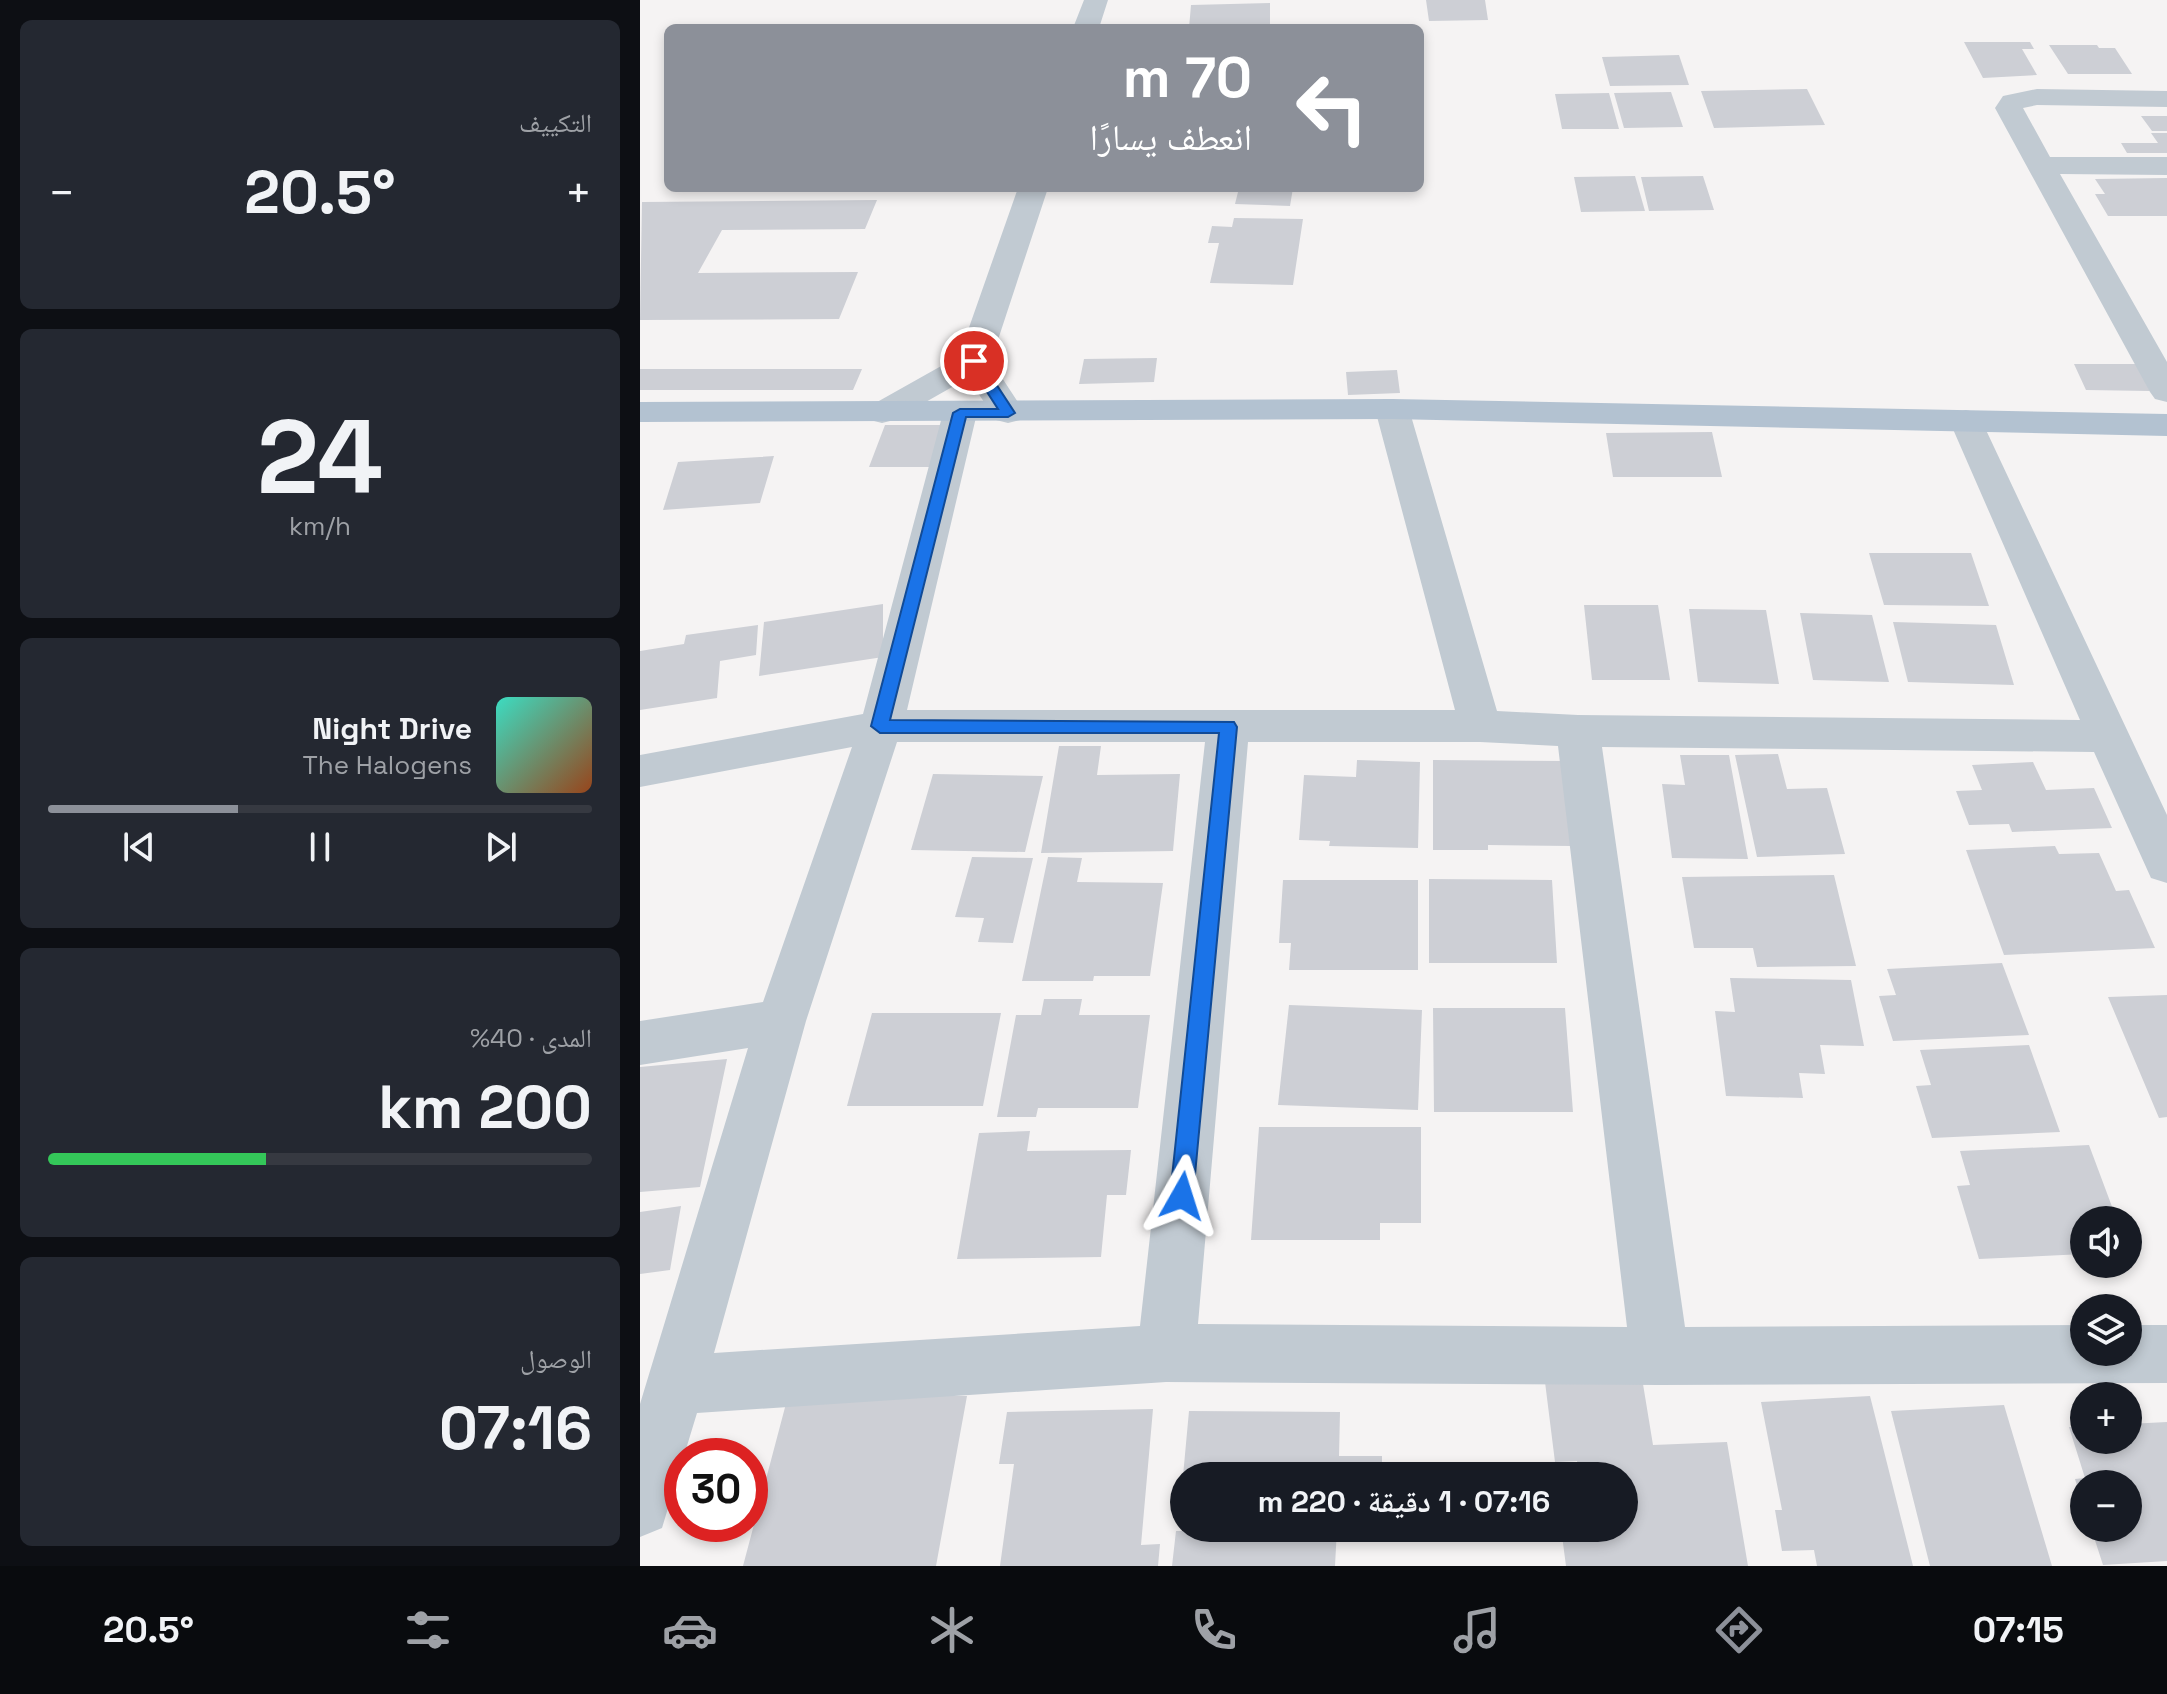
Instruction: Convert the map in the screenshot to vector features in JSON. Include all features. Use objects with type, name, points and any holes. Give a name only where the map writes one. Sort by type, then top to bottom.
[{"type":"main road","points":[[640,412],[1008,413],[1392,409],[2167,425]]},
{"type":"street","points":[[1087,24],[1096,0]]},
{"type":"street","points":[[2167,99],[2037,97],[2013,102],[2009,108],[2167,392]]},
{"type":"street","points":[[2040,165],[2167,166]]},
{"type":"street","points":[[882,413],[974,361],[1032,192]]},
{"type":"street","points":[[974,361],[1008,413]]},
{"type":"street","points":[[1392,409],[1480,726]]},
{"type":"street","points":[[640,1506],[678,1385],[781,1021],[880,726],[960,413]]},
{"type":"street","points":[[1966,420],[2167,865]]},
{"type":"street","points":[[640,771],[880,726],[1480,726],[1578,731],[2107,736]]},
{"type":"street","points":[[1166,1353],[1228,727]]},
{"type":"street","points":[[1578,731],[1660,1356]]},
{"type":"street","points":[[640,1043],[781,1021]]},
{"type":"street","points":[[678,1385],[1166,1353],[1660,1356],[2167,1354]]},
{"type":"building","points":[[1426,0],[1485,0],[1488,20],[1429,21]]},
{"type":"building","points":[[1270,3],[1270,24],[1189,24],[1191,5]]},
{"type":"building","points":[[1964,42],[2030,42],[2034,49],[2022,49],[2037,75],[1983,78]]},
{"type":"building","points":[[2049,45],[2115,48],[2132,74],[2068,74]]},
{"type":"building","points":[[1679,55],[1689,85],[1610,86],[1602,57]]},
{"type":"building","points":[[1807,89],[1825,125],[1714,128],[1701,91]]},
{"type":"building","points":[[1671,92],[1683,127],[1624,128],[1614,93]]},
{"type":"building","points":[[1609,93],[1619,129],[1562,129],[1555,94]]},
{"type":"building","points":[[2141,116],[2167,116],[2167,131],[2152,131]]},
{"type":"building","points":[[2151,133],[2167,133],[2167,153],[2127,153],[2121,143],[2158,143]]},
{"type":"building","points":[[1635,176],[1645,211],[1581,212],[1574,177]]},
{"type":"building","points":[[1703,176],[1714,210],[1649,211],[1641,177]]},
{"type":"building","points":[[2167,178],[2167,216],[2108,216],[2095,194],[2105,194],[2095,179]]},
{"type":"building","points":[[1238,192],[1292,192],[1290,206],[1235,204]]},
{"type":"building","points":[[877,200],[865,229],[722,230],[698,273],[858,272],[839,319],[640,320],[642,202]]},
{"type":"building","points":[[1234,218],[1303,219],[1293,285],[1210,283],[1219,243],[1208,243],[1212,226],[1232,227]]},
{"type":"building","points":[[1157,358],[1154,382],[1079,384],[1084,359]]},
{"type":"building","points":[[2074,364],[2136,364],[2150,391],[2086,390]]},
{"type":"building","points":[[640,369],[862,369],[853,390],[640,390]]},
{"type":"building","points":[[1397,370],[1400,393],[1348,395],[1346,372]]},
{"type":"building","points":[[885,425],[945,425],[930,467],[869,467]]},
{"type":"building","points":[[1712,432],[1722,477],[1613,477],[1606,433]]},
{"type":"building","points":[[774,456],[760,503],[663,510],[678,462]]},
{"type":"building","points":[[1869,553],[1971,553],[1989,606],[1884,605]]},
{"type":"building","points":[[883,604],[883,657],[759,676],[764,622]]},
{"type":"building","points":[[1584,605],[1658,605],[1670,680],[1592,680]]},
{"type":"building","points":[[1689,609],[1766,610],[1779,684],[1698,682]]},
{"type":"building","points":[[1800,613],[1872,615],[1889,682],[1813,680]]},
{"type":"building","points":[[1893,622],[1996,625],[2014,685],[1908,682]]},
{"type":"building","points":[[758,625],[756,655],[720,661],[717,698],[640,710],[640,651],[684,644],[686,635]]},
{"type":"building","points":[[1059,746],[1101,746],[1097,775],[1180,774],[1173,851],[1041,853]]},
{"type":"building","points":[[1778,754],[1787,789],[1827,788],[1845,854],[1757,857],[1735,755]]},
{"type":"building","points":[[1680,755],[1729,755],[1748,859],[1672,858],[1662,784],[1685,785]]},
{"type":"building","points":[[1357,760],[1420,762],[1418,848],[1329,846],[1330,841],[1299,840],[1304,775],[1356,777]]},
{"type":"building","points":[[1433,760],[1565,761],[1572,846],[1488,845],[1488,850],[1433,850]]},
{"type":"building","points":[[2033,762],[2046,790],[2094,788],[2112,828],[2012,832],[2009,824],[1969,825],[1956,791],[1982,790],[1972,765]]},
{"type":"building","points":[[933,774],[1043,776],[1025,852],[911,850]]},
{"type":"building","points":[[2055,846],[2059,854],[2099,853],[2116,891],[2129,890],[2155,948],[2004,955],[1966,850]]},
{"type":"building","points":[[972,857],[1033,858],[1013,943],[978,942],[984,918],[955,917]]},
{"type":"building","points":[[1048,857],[1082,858],[1077,882],[1163,883],[1150,976],[1094,976],[1093,981],[1022,981]]},
{"type":"building","points":[[1834,875],[1856,966],[1757,967],[1753,948],[1694,948],[1682,877]]},
{"type":"building","points":[[1429,879],[1552,880],[1557,963],[1429,963]]},
{"type":"building","points":[[1283,880],[1418,880],[1418,970],[1289,970],[1291,943],[1279,943]]},
{"type":"building","points":[[2002,963],[2029,1035],[1893,1041],[1879,996],[1896,995],[1887,969]]},
{"type":"building","points":[[1730,978],[1851,980],[1864,1046],[1820,1045],[1825,1074],[1799,1073],[1803,1098],[1726,1096],[1715,1011],[1735,1012]]},
{"type":"building","points":[[2167,995],[2167,1117],[2159,1118],[2108,997]]},
{"type":"building","points":[[1044,999],[1082,999],[1079,1015],[1150,1015],[1138,1108],[1038,1108],[1036,1117],[997,1117],[1016,1015],[1041,1015]]},
{"type":"building","points":[[1289,1005],[1422,1010],[1418,1110],[1278,1105]]},
{"type":"building","points":[[1433,1008],[1565,1008],[1573,1112],[1434,1112]]},
{"type":"building","points":[[872,1013],[1001,1013],[983,1106],[847,1106]]},
{"type":"building","points":[[2029,1045],[2060,1132],[1932,1138],[1916,1086],[1931,1085],[1920,1050]]},
{"type":"building","points":[[727,1059],[700,1187],[640,1192],[640,1067]]},
{"type":"building","points":[[1259,1127],[1421,1127],[1421,1223],[1380,1223],[1380,1240],[1251,1240]]},
{"type":"building","points":[[1030,1131],[1027,1151],[1131,1150],[1126,1195],[1107,1195],[1101,1257],[957,1259],[979,1133]]},
{"type":"building","points":[[2089,1145],[2112,1206],[2070,1206],[2070,1255],[1979,1259],[1957,1186],[1970,1185],[1960,1151]]},
{"type":"building","points":[[681,1206],[670,1270],[640,1274],[640,1212]]},
{"type":"building","points":[[1642,1378],[1653,1445],[1727,1442],[1748,1566],[1566,1566],[1563,1542],[1638,1542],[1638,1462],[1555,1462],[1545,1382]]},
{"type":"building","points":[[788,1396],[967,1396],[936,1566],[743,1566],[749,1542],[768,1542],[768,1472]]},
{"type":"building","points":[[1870,1396],[1913,1566],[1817,1566],[1814,1550],[1782,1551],[1775,1510],[1782,1510],[1761,1402]]},
{"type":"building","points":[[2004,1405],[2052,1566],[1930,1566],[1891,1411]]},
{"type":"building","points":[[1153,1409],[1141,1545],[1160,1544],[1158,1566],[1000,1566],[1014,1464],[999,1464],[1007,1412]]},
{"type":"building","points":[[1189,1411],[1340,1412],[1339,1456],[1382,1456],[1382,1462],[1184,1462]]},
{"type":"building","points":[[2167,1422],[2167,1561],[2103,1565],[2096,1542],[2142,1542],[2142,1470],[2082,1470],[2077,1454],[2142,1454],[2142,1423]]},
{"type":"building","points":[[1175,1542],[1336,1542],[1335,1566],[1172,1566]]},
{"type":"route","points":[[974,361],[1008,413],[960,413],[880,726],[1228,727],[1182,1196]]}]
